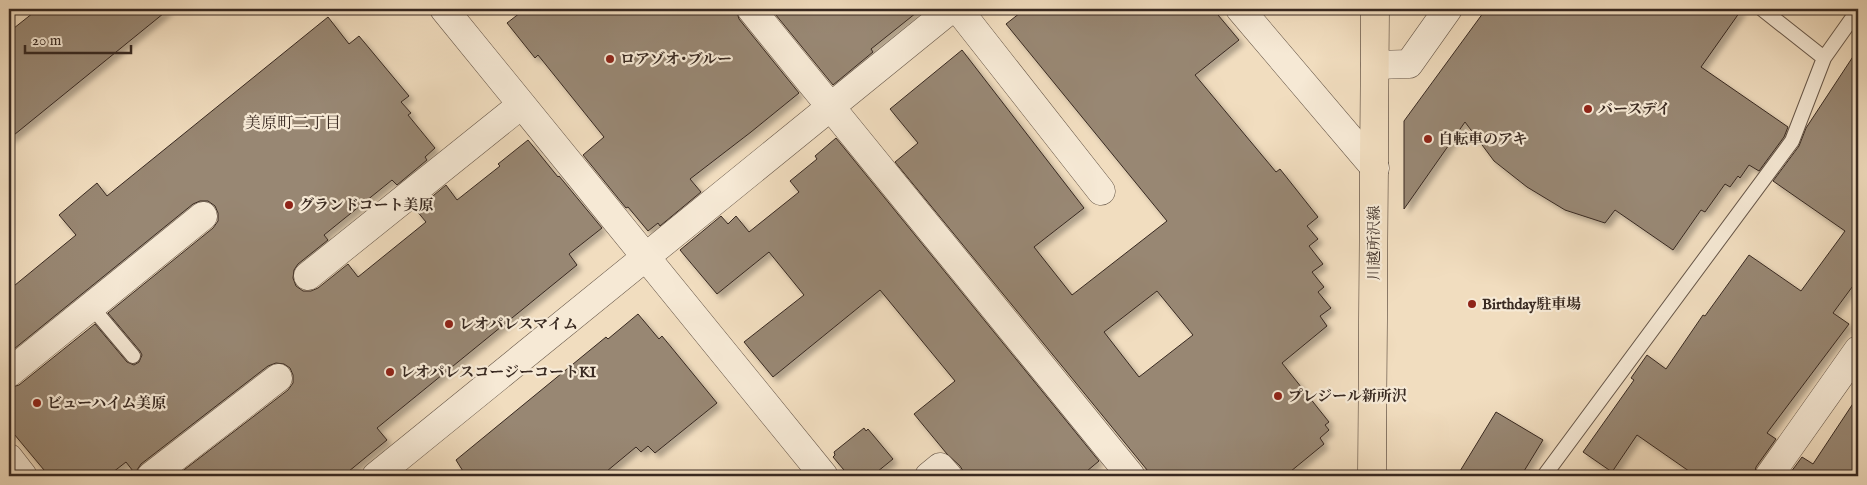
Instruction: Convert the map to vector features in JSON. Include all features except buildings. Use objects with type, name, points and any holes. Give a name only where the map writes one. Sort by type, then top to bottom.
[{"type":"main road","name":"川越所沢線","points":[[1372,476],[1375,9]]},
{"type":"street","points":[[444,9],[824,476]]},
{"type":"street","points":[[751,9],[1131,476]]},
{"type":"street","points":[[1374,64],[1409,64],[1448,9]]},
{"type":"street","points":[[376,476],[830,105],[950,10],[1101,191]]},
{"type":"street","points":[[1249,19],[1375,168]]},
{"type":"street","points":[[308,276],[521,105]]},
{"type":"street","points":[[9,374],[203,216]]},
{"type":"street","points":[[1768,476],[1858,350]]},
{"type":"street","points":[[151,476],[278,378]]},
{"type":"street","points":[[9,458],[23,476]]},
{"type":"street","points":[[929,476],[940,467],[948,476]]},
{"type":"lane","points":[[1762,9],[1824,58]]},
{"type":"lane","points":[[1544,476],[1792,141],[1824,58],[1858,10]]},
{"type":"lane","points":[[91,306],[133,356]]},
{"type":"place","name":"ロアゾオ･ブルー","points":[[610,59]]},
{"type":"place","name":"バースデイ","points":[[1588,109]]},
{"type":"place","name":"自転車のアキ","points":[[1428,139]]},
{"type":"place","name":"グランドコート美原","points":[[289,205]]},
{"type":"place","name":"Birthday駐車場","points":[[1472,304]]},
{"type":"place","name":"レオパレスマイム","points":[[449,324]]},
{"type":"place","name":"レオパレスコージーコートKI","points":[[390,372]]},
{"type":"place","name":"プレジール新所沢","points":[[1278,396]]},
{"type":"place","name":"ビューハイム美原","points":[[37,403]]},
{"type":"district","name":"美原町二丁目","points":[[293,124]]}]
